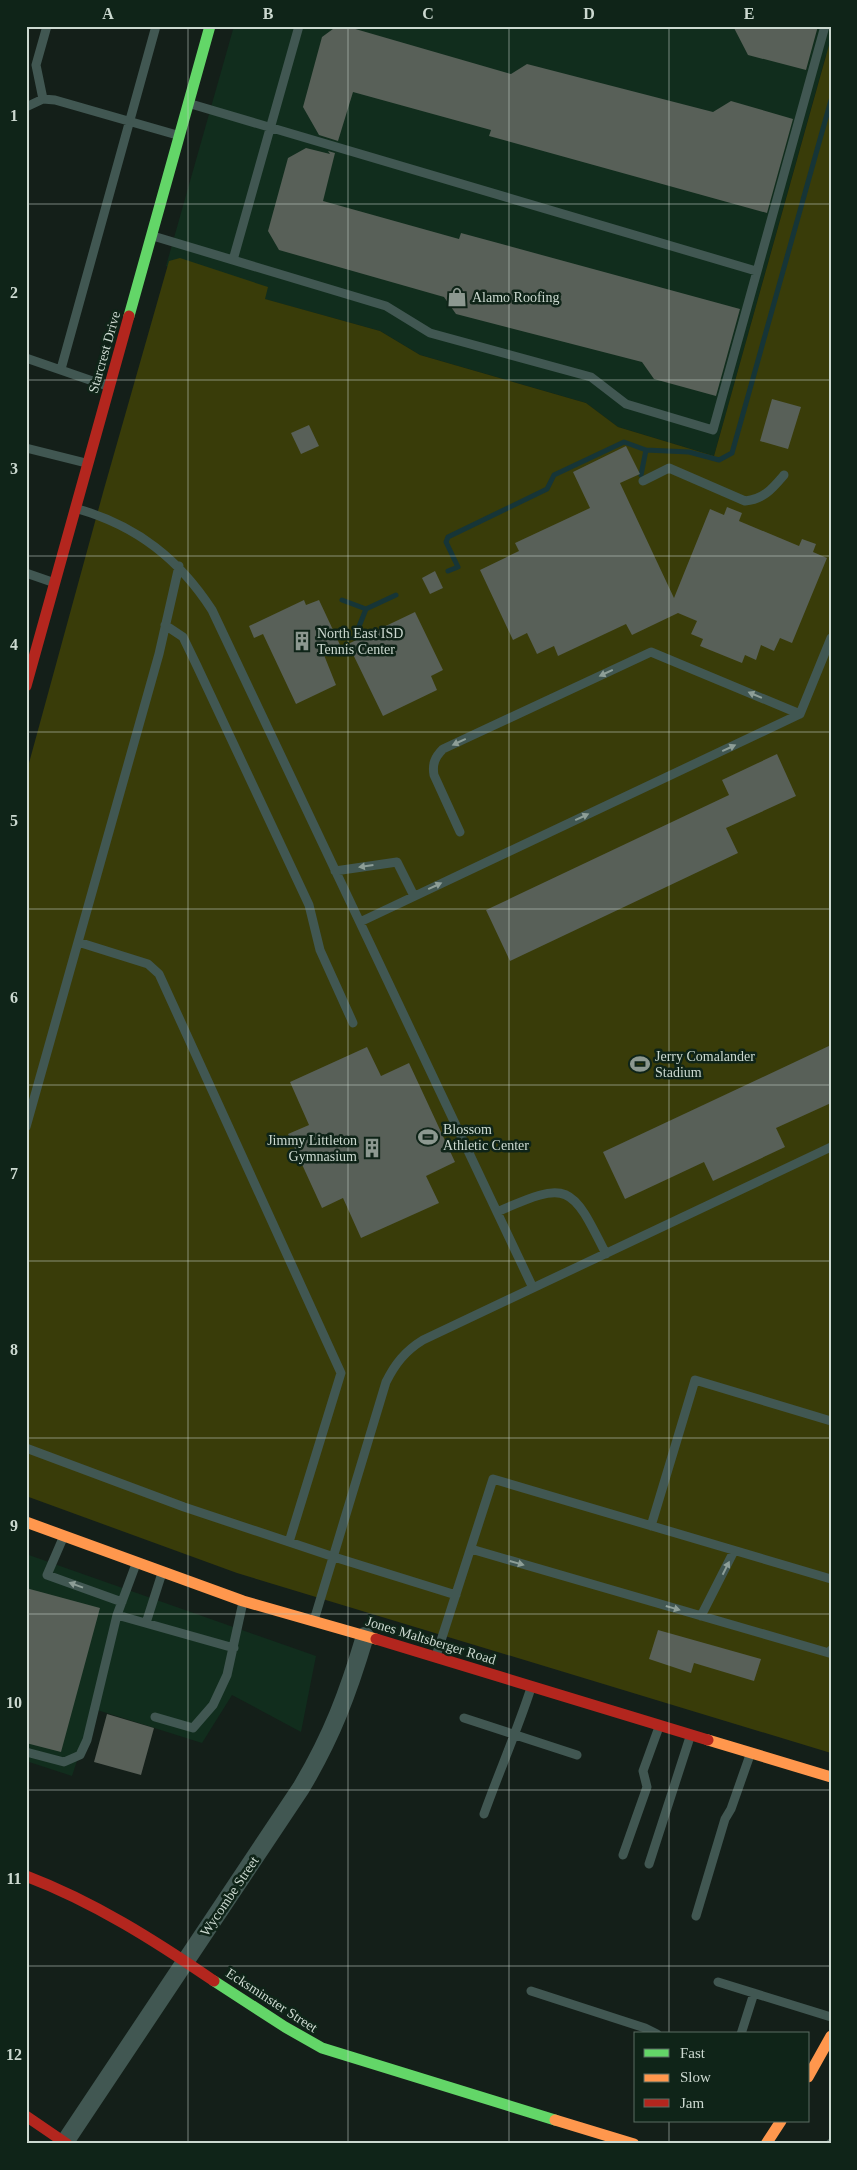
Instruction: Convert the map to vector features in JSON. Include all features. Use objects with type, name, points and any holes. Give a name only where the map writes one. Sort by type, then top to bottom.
[{"type":"main road","name":"Starcrest Drive","points":[[26,686],[34,632],[55,583],[210,26]]},
{"type":"main road","name":"Jones Maltsberger Road","points":[[26,1522],[138,1561],[243,1601],[315,1620],[831,1777]]},
{"type":"main road","name":"Ecksminster Street","points":[[26,1876],[46,1882],[100,1908],[185,1961],[294,2034],[322,2048],[634,2144]]},
{"type":"main road","points":[[810,2073],[831,2036]]},
{"type":"main road","points":[[26,2116],[66,2143]]},
{"type":"main road","points":[[766,2144],[780,2122]]},
{"type":"street","name":"Wycombe Street","points":[[66,2143],[301,1788],[323,1751],[341,1712],[365,1636]]},
{"type":"lane","points":[[43,99],[36,65],[47,26]]},
{"type":"lane","points":[[61,370],[156,26]]},
{"type":"lane","points":[[233,260],[299,26]]},
{"type":"lane","points":[[152,236],[386,306],[430,333],[591,377],[626,404],[713,430],[825,26]]},
{"type":"lane","points":[[26,107],[43,99],[55,100],[180,135]]},
{"type":"lane","points":[[188,103],[756,271]]},
{"type":"lane","points":[[26,358],[110,386]]},
{"type":"lane","points":[[26,448],[88,464]]},
{"type":"lane","points":[[643,481],[669,468],[745,500],[757,499],[767,494],[784,476]]},
{"type":"lane","points":[[76,509],[101,516],[160,549],[179,566],[212,610],[532,1288]]},
{"type":"lane","points":[[26,1127],[166,625],[179,566]]},
{"type":"lane","points":[[26,573],[55,583]]},
{"type":"lane","points":[[166,625],[183,637],[193,658],[309,905],[320,950],[353,1023]]},
{"type":"lane","points":[[360,922],[800,714],[831,638]]},
{"type":"lane","points":[[460,832],[434,775],[433,765],[437,755],[650,652],[800,714]]},
{"type":"lane","points":[[335,871],[397,862],[414,896]]},
{"type":"lane","points":[[78,942],[148,964],[159,974],[341,1373],[289,1542]]},
{"type":"lane","points":[[315,1620],[386,1382],[395,1365],[408,1349],[422,1340],[831,1147]]},
{"type":"lane","points":[[497,1212],[536,1196],[562,1192],[570,1196],[588,1217],[606,1254]]},
{"type":"lane","points":[[651,1526],[695,1380],[831,1421]]},
{"type":"lane","points":[[26,1448],[289,1542],[456,1595]]},
{"type":"lane","points":[[436,1657],[493,1479],[831,1579]]},
{"type":"lane","points":[[64,1535],[47,1575],[122,1602]]},
{"type":"lane","points":[[471,1549],[829,1653],[831,1650]]},
{"type":"lane","points":[[701,1616],[734,1551]]},
{"type":"lane","points":[[26,1752],[64,1762],[80,1755],[87,1740],[117,1615],[138,1561]]},
{"type":"lane","points":[[146,1623],[162,1570]]},
{"type":"lane","points":[[155,1717],[193,1728],[213,1706],[227,1675],[243,1601]]},
{"type":"lane","points":[[117,1615],[234,1648]]},
{"type":"lane","points":[[484,1814],[506,1753],[516,1736],[532,1686]]},
{"type":"lane","points":[[464,1718],[576,1755]]},
{"type":"lane","points":[[623,1856],[647,1788],[643,1771],[660,1725]]},
{"type":"lane","points":[[649,1864],[690,1734]]},
{"type":"lane","points":[[696,1916],[725,1819],[731,1809],[751,1752]]},
{"type":"lane","points":[[718,1982],[831,2017]]},
{"type":"lane","points":[[531,1991],[653,2032]]},
{"type":"lane","points":[[742,2032],[754,1993]]},
{"type":"shaded area","points":[[234,26],[831,26],[831,56],[826,55],[714,456],[618,427],[586,403],[420,355],[380,331],[264,299],[166,266]]},
{"type":"shaded area","name":"Blossom Athletic Center","points":[[831,38],[831,1753],[237,1573],[26,1496],[26,774],[169,261],[180,258],[268,287],[265,299],[380,331],[420,355],[586,403],[618,427],[714,456]]},
{"type":"shaded area","points":[[26,1554],[316,1656],[301,1732],[232,1695],[202,1743],[94,1709],[72,1776],[26,1761]]},
{"type":"building","points":[[337,26],[345,26],[511,74],[527,64],[713,112],[731,101],[793,119],[767,213],[489,136],[491,130],[353,92],[338,141],[319,135],[303,107],[322,37]]},
{"type":"building","points":[[733,26],[818,26],[806,70],[748,55]]},
{"type":"building","points":[[306,148],[330,154],[328,151],[335,153],[323,201],[459,239],[461,233],[740,309],[716,396],[654,379],[642,362],[456,314],[444,297],[279,250],[268,231],[288,158]]},
{"type":"building","points":[[772,399],[801,407],[788,449],[760,441]]},
{"type":"building","points":[[309,425],[319,446],[301,454],[291,433]]},
{"type":"building","points":[[626,446],[640,474],[620,483],[674,598],[710,509],[724,515],[727,507],[742,513],[739,521],[799,546],[802,539],[816,544],[813,552],[827,558],[792,643],[780,638],[774,651],[761,645],[756,660],[745,655],[742,663],[700,646],[703,639],[691,634],[697,621],[678,613],[632,635],[626,624],[558,656],[554,646],[537,654],[527,633],[513,640],[480,570],[519,551],[515,543],[590,508],[573,472]]},
{"type":"building","points":[[435,571],[443,588],[430,594],[422,578]]},
{"type":"building","points":[[304,600],[306,605],[319,600],[341,647],[324,655],[336,685],[296,704],[263,634],[254,638],[249,626]]},
{"type":"building","points":[[415,612],[443,670],[431,676],[437,690],[383,716],[348,644]]},
{"type":"building","points":[[777,754],[796,796],[726,828],[738,853],[510,961],[486,910],[729,795],[722,780]]},
{"type":"building","points":[[831,1045],[831,1103],[776,1128],[785,1147],[713,1181],[704,1162],[625,1199],[603,1152]]},
{"type":"building","name":"Jimmy Littleton Gymnasium","points":[[367,1047],[381,1076],[409,1063],[455,1162],[426,1176],[439,1203],[361,1238],[343,1198],[322,1208],[288,1134],[309,1125],[290,1082]]},
{"type":"building","points":[[26,1588],[100,1608],[61,1752],[26,1743]]},
{"type":"building","points":[[658,1630],[761,1659],[754,1681],[694,1663],[691,1673],[649,1659]]},
{"type":"building","points":[[107,1714],[154,1728],[141,1775],[94,1762]]},
{"type":"waterway","points":[[448,571],[458,567],[446,542],[448,537],[547,489],[554,475],[624,442],[646,450],[689,452],[719,460],[732,453],[831,100]]},
{"type":"waterway","points":[[641,475],[646,450]]},
{"type":"waterway","points":[[356,634],[366,609],[396,595]]},
{"type":"waterway","points":[[342,600],[366,609]]},
{"type":"traffic: fast","points":[[129,316],[210,26]]},
{"type":"traffic: fast","points":[[214,1981],[285,2027],[322,2048],[555,2120]]},
{"type":"traffic: slow","points":[[26,1522],[243,1601],[376,1639]]},
{"type":"traffic: slow","points":[[708,1740],[831,1777]]},
{"type":"traffic: slow","points":[[810,2073],[831,2036]]},
{"type":"traffic: slow","points":[[555,2120],[634,2144]]},
{"type":"traffic: slow","points":[[766,2144],[780,2122]]},
{"type":"traffic: jam","points":[[26,686],[129,316]]},
{"type":"traffic: jam","points":[[376,1639],[708,1740]]},
{"type":"traffic: jam","points":[[26,1876],[100,1910],[169,1951],[214,1981]]},
{"type":"traffic: jam","points":[[26,2116],[67,2144]]},
{"type":"place","name":"Alamo Roofing","points":[[457,297]]},
{"type":"place","name":"North East ISD Tennis Center","points":[[302,641]]},
{"type":"place","name":"Jerry Comalander Stadium","points":[[640,1064]]},
{"type":"place","name":"Blossom Athletic Center","points":[[428,1137]]},
{"type":"place","name":"Jimmy Littleton Gymnasium","points":[[372,1148]]}]
